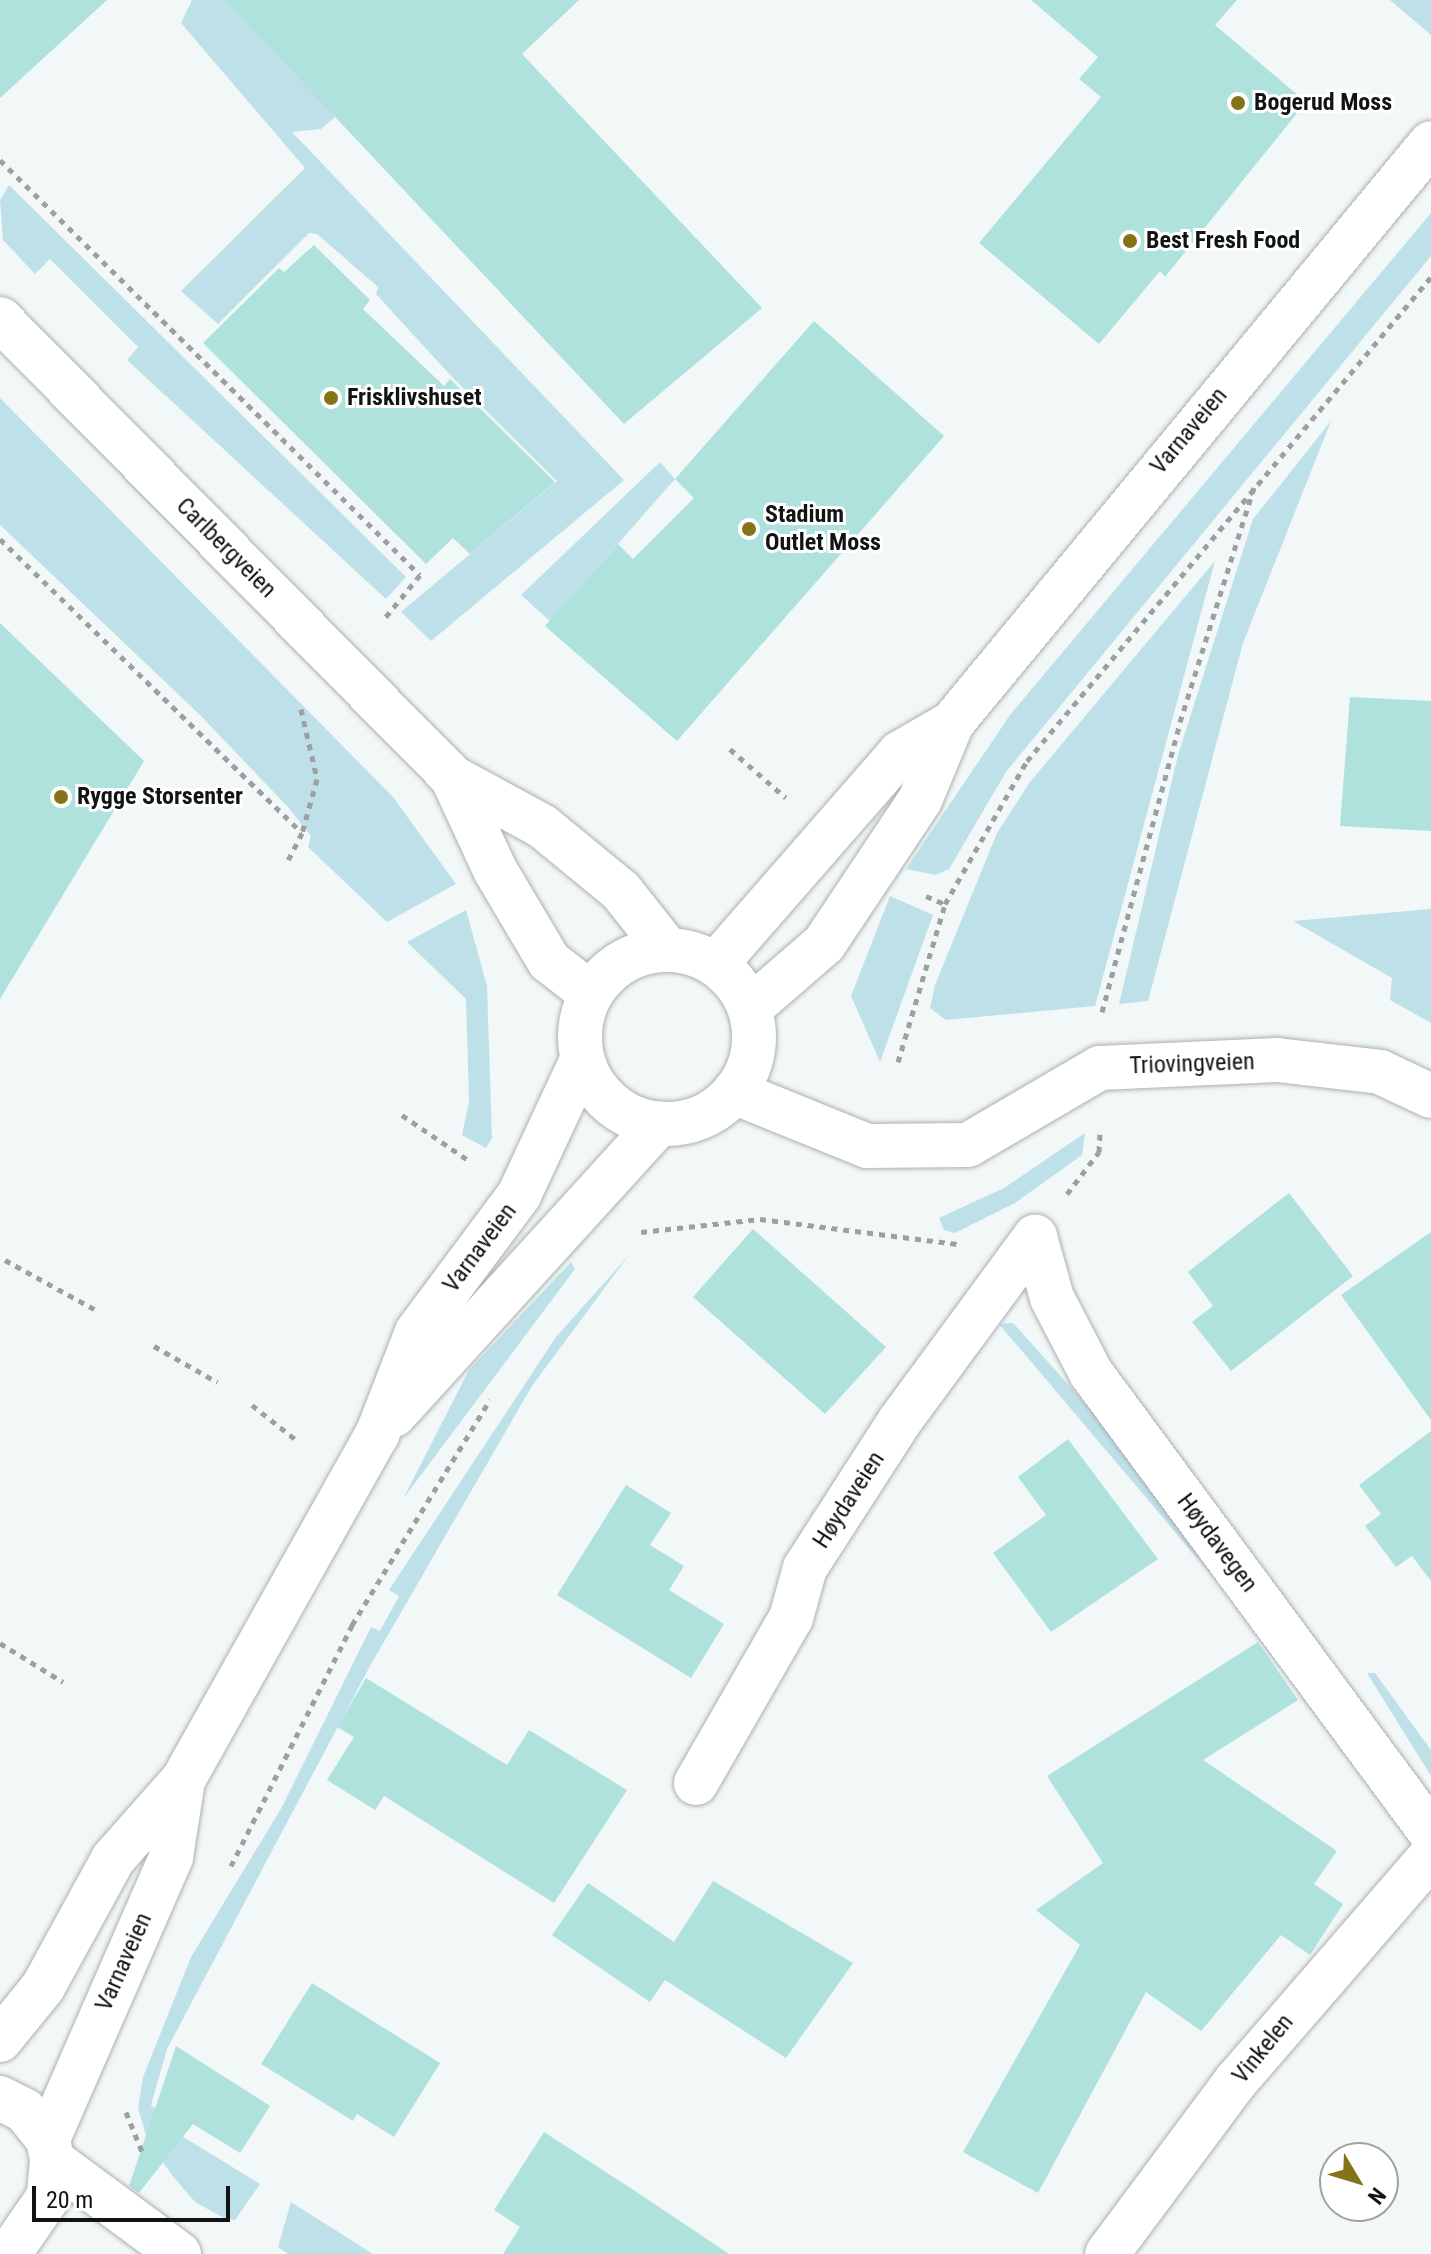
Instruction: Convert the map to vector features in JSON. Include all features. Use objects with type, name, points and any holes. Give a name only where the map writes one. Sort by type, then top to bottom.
[{"type":"street","name":"Varnaveien","points":[[750,1008],[841,920],[920,800],[952,723],[1431,143]]},
{"type":"street","name":"Carlbergveien","points":[[0,319],[452,777],[542,826],[621,891],[667,949]]},
{"type":"street","name":"Varnaveien","points":[[716,964],[900,753],[952,723]]},
{"type":"street","name":"Carlbergveien","points":[[452,777],[495,870],[549,961],[590,993]]},
{"type":"street","points":[[667,949],[716,964],[750,1008],[753,1051],[734,1092],[705,1116],[659,1124],[611,1105],[582,1060],[579,1033],[590,993],[617,964],[667,949]]},
{"type":"street","name":"Varnaveien","points":[[0,2040],[43,1987],[113,1859],[183,1780],[377,1435],[417,1332],[519,1195],[582,1060]]},
{"type":"street","name":"Triovingveien","points":[[734,1092],[848,1144],[968,1145],[1100,1068],[1277,1060],[1380,1072],[1431,1096]]},
{"type":"street","name":"Varnaveien","points":[[377,1435],[659,1124]]},
{"type":"street","name":"Høydaveien","points":[[696,1783],[791,1618],[805,1568],[899,1422],[1035,1237]]},
{"type":"street","name":"Høydavegen","points":[[1035,1237],[1052,1298],[1091,1373],[1431,1833]]},
{"type":"street","name":"Varnaveien","points":[[9,2254],[49,2196],[50,2150],[171,1857],[183,1780]]},
{"type":"street","name":"Vinkelen","points":[[1107,2254],[1236,2081],[1431,1856]]},
{"type":"street","points":[[0,2098],[25,2111],[50,2150],[179,2254]]},
{"type":"path","points":[[0,160],[420,575],[384,619]]},
{"type":"path","points":[[898,1062],[945,904],[984,829],[1027,761],[1431,277]]},
{"type":"path","points":[[1101,1020],[1184,708],[1254,487]]},
{"type":"path","points":[[0,539],[302,833]]},
{"type":"path","points":[[288,861],[302,833],[317,779],[301,699]]},
{"type":"path","points":[[730,749],[799,810]]},
{"type":"path","points":[[402,1115],[485,1171]]},
{"type":"path","points":[[624,1237],[722,1218],[938,1244],[1035,1237],[1099,1152],[1099,1120]]},
{"type":"path","points":[[5,1260],[94,1309]]},
{"type":"path","points":[[154,1346],[217,1382]]},
{"type":"path","points":[[225,1877],[352,1625],[496,1392]]},
{"type":"path","points":[[252,1405],[295,1439]]},
{"type":"path","points":[[0,1643],[63,1682]]},
{"type":"path","points":[[125,2102],[126,2122],[152,2167]]},
{"type":"shaded area","points":[[192,0],[256,0],[335,117],[321,129],[292,132],[624,480],[431,641],[401,612],[557,481],[452,377],[376,294],[378,287],[317,234],[309,233],[218,324],[181,291],[305,168],[181,23]]},
{"type":"shaded area","points":[[1390,0],[1431,0],[1431,35]]},
{"type":"shaded area","points":[[9,185],[406,577],[386,599],[127,360],[138,347],[50,259],[35,274],[3,240],[0,200]]},
{"type":"shaded area","points":[[1431,213],[1431,256],[1006,772],[949,869],[935,875],[906,869],[1010,715]]},
{"type":"shaded area","points":[[0,398],[393,797],[456,884],[387,922],[308,847],[311,836],[287,806],[200,715],[0,525]]},
{"type":"shaded area","points":[[1331,421],[1243,643],[1148,1001],[1119,1004],[1178,755],[1253,519]]},
{"type":"shaded area","points":[[660,462],[675,479],[550,621],[521,595]]},
{"type":"shaded area","points":[[1215,561],[1095,1006],[946,1020],[930,1008],[935,985],[997,833],[1030,782]]},
{"type":"shaded area","points":[[890,896],[933,915],[880,1062],[851,996]]},
{"type":"shaded area","points":[[1431,909],[1431,1023],[1390,1000],[1392,978],[1293,921]]},
{"type":"shaded area","points":[[466,910],[487,986],[492,1138],[486,1148],[462,1135],[469,1101],[466,999],[407,942]]},
{"type":"shaded area","points":[[1085,1133],[1082,1155],[1015,1203],[955,1233],[944,1230],[939,1218],[1004,1188]]},
{"type":"shaded area","points":[[629,1255],[532,1386],[370,1666],[167,2049],[151,2105],[185,2138],[260,2184],[235,2220],[222,2217],[195,2202],[171,2174],[147,2139],[138,2108],[143,2077],[191,1957],[282,1807],[371,1627],[380,1631],[399,1596],[389,1590],[556,1337]]},
{"type":"shaded area","points":[[571,1262],[575,1269],[403,1499],[469,1370]]},
{"type":"shaded area","points":[[1013,1323],[1093,1412],[1218,1566],[1209,1572],[999,1324]]},
{"type":"shaded area","points":[[1367,1673],[1375,1673],[1431,1750],[1431,1776]]},
{"type":"shaded area","points":[[291,2202],[373,2254],[288,2254],[278,2247]]},
{"type":"building","points":[[0,0],[107,0],[0,98]]},
{"type":"building","points":[[225,0],[579,0],[522,54],[762,308],[624,424]]},
{"type":"building","points":[[1031,0],[1237,0],[1215,25],[1306,102],[1165,277],[1160,271],[1099,344],[979,243],[1101,97],[1079,79],[1098,57]]},
{"type":"building","name":"Frisklivshuset","points":[[314,245],[370,300],[363,309],[444,386],[450,379],[555,482],[470,554],[453,538],[426,564],[203,343],[279,268],[284,272]]},
{"type":"building","points":[[814,321],[944,436],[677,741],[545,626],[618,544],[633,559],[694,498],[675,479]]},
{"type":"building","name":"Rygge Storsenter","points":[[0,623],[144,761],[0,999]]},
{"type":"building","points":[[1350,697],[1431,701],[1431,831],[1340,826]]},
{"type":"building","points":[[1289,1193],[1353,1276],[1231,1371],[1192,1322],[1213,1306],[1188,1272]]},
{"type":"building","points":[[753,1229],[886,1347],[825,1414],[693,1297]]},
{"type":"building","points":[[1431,1232],[1431,1420],[1341,1295]]},
{"type":"building","points":[[1431,1431],[1431,1581],[1412,1556],[1396,1567],[1365,1526],[1381,1514],[1359,1485]]},
{"type":"building","points":[[1068,1439],[1158,1559],[1051,1632],[993,1553],[1046,1515],[1018,1477]]},
{"type":"building","points":[[626,1485],[671,1513],[650,1545],[684,1566],[669,1590],[724,1624],[691,1678],[557,1595]]},
{"type":"building","points":[[1258,1642],[1298,1700],[1203,1760],[1337,1851],[1314,1884],[1343,1904],[1310,1955],[1281,1935],[1201,2031],[1146,1992],[1038,2193],[963,2152],[1080,1945],[1036,1910],[1103,1863],[1047,1776]]},
{"type":"building","points":[[366,1678],[507,1765],[529,1730],[627,1790],[554,1903],[384,1796],[375,1810],[327,1780],[354,1737],[337,1727]]},
{"type":"building","points":[[713,1881],[853,1963],[786,2058],[665,1980],[650,2002],[552,1935],[588,1883],[674,1942]]},
{"type":"building","points":[[312,1983],[440,2063],[394,2137],[357,2114],[353,2121],[261,2064]]},
{"type":"building","points":[[176,2046],[270,2106],[240,2153],[193,2124],[139,2193],[129,2186]]},
{"type":"building","points":[[544,2132],[729,2254],[503,2254],[520,2227],[494,2210]]},
{"type":"place","name":"Bogerud Moss","points":[[1238,103]]},
{"type":"place","name":"Best Fresh Food","points":[[1130,241]]},
{"type":"place","name":"Frisklivshuset","points":[[331,398]]},
{"type":"place","name":"Stadium Outlet Moss","points":[[749,529]]},
{"type":"place","name":"Rygge Storsenter","points":[[61,797]]}]
